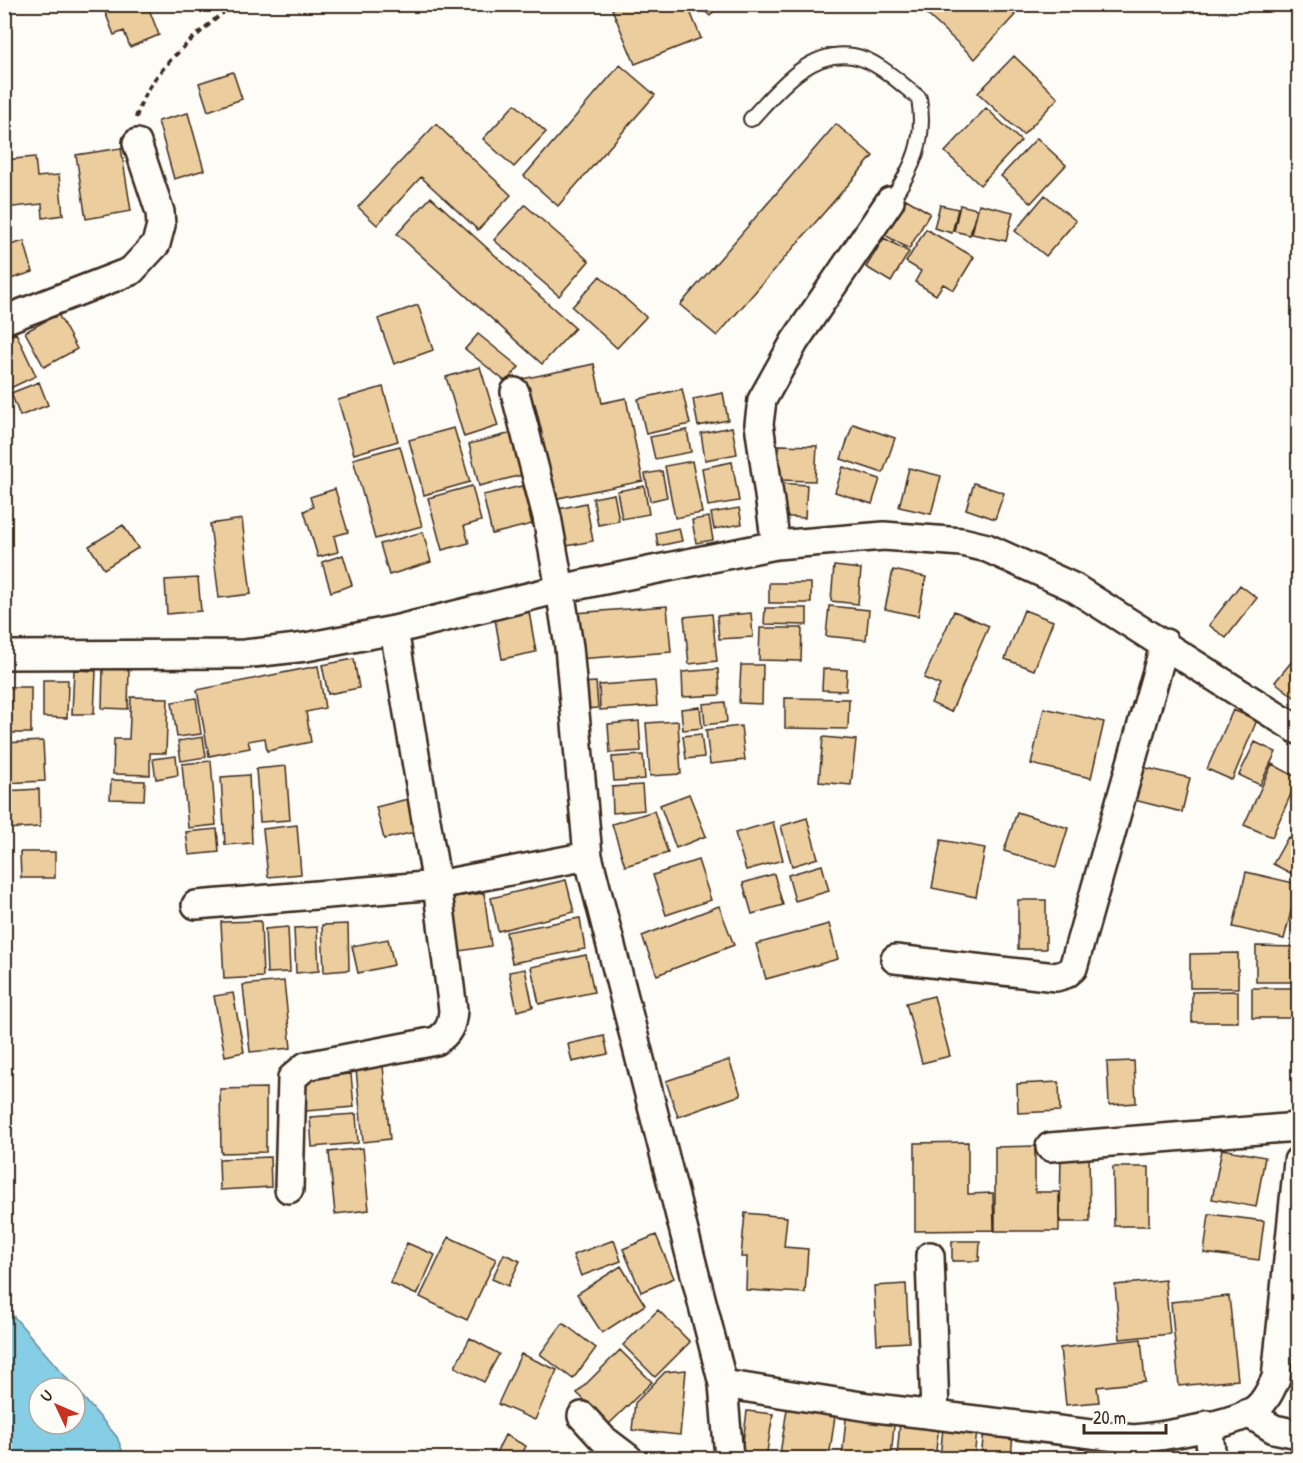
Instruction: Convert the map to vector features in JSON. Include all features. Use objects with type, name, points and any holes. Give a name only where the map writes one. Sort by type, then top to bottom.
[{"type":"street","points":[[4,320],[131,271],[156,244],[161,225],[160,212],[137,143]]},
{"type":"street","points":[[776,545],[759,424],[762,399],[795,341],[890,201]]},
{"type":"street","points":[[515,392],[547,517],[560,589],[569,647],[588,856],[723,1384],[729,1458]]},
{"type":"street","points":[[4,656],[245,654],[306,647],[394,630],[560,589],[776,545],[884,536],[962,542],[987,548],[1073,587],[1165,643],[1299,730]]},
{"type":"street","points":[[289,1189],[292,1078],[295,1073],[306,1066],[436,1041],[446,1035],[452,1024],[453,1010],[437,885],[394,630]]},
{"type":"street","points":[[895,959],[1056,977],[1073,968],[1165,643]]},
{"type":"street","points":[[196,905],[437,885],[588,856]]},
{"type":"street","points":[[1050,1147],[1299,1127]]},
{"type":"street","points":[[723,1384],[868,1407],[1133,1439],[1174,1435],[1248,1413],[1263,1401],[1276,1378],[1299,1161]]},
{"type":"street","points":[[930,1256],[935,1414]]},
{"type":"street","points":[[1248,1413],[1274,1429],[1299,1434]]},
{"type":"street","points":[[582,1416],[603,1439],[628,1458]]},
{"type":"street","points":[[1208,1425],[1212,1458]]},
{"type":"lane","points":[[751,118],[791,76],[830,57],[854,56],[885,72],[919,98],[923,123],[917,149],[906,179],[890,201]]},
{"type":"path","points":[[137,143],[135,119],[140,101],[157,76],[182,49],[233,4]]},
{"type":"water","points":[[4,1305],[65,1376],[27,1376],[27,1436],[87,1436],[87,1402],[117,1437],[125,1458],[5,1458]]},
{"type":"building","points":[[102,4],[147,4],[159,35],[130,47],[124,31],[114,35]]},
{"type":"building","points":[[622,4],[687,4],[701,38],[635,64],[612,9]]},
{"type":"building","points":[[697,4],[719,4],[710,16]]},
{"type":"building","points":[[1004,4],[1015,15],[975,59],[917,5]]},
{"type":"building","points":[[1014,56],[1058,98],[1023,135],[978,93]]},
{"type":"building","points":[[620,65],[655,95],[558,206],[524,176]]},
{"type":"building","points":[[233,72],[242,99],[208,111],[199,83]]},
{"type":"building","points":[[515,104],[546,132],[514,167],[483,139]]},
{"type":"building","points":[[986,108],[1021,141],[980,185],[945,152]]},
{"type":"building","points":[[188,113],[204,170],[174,179],[158,121]]},
{"type":"building","points":[[436,124],[511,195],[478,230],[421,177],[377,225],[358,207]]},
{"type":"building","points":[[836,124],[873,156],[717,336],[680,305]]},
{"type":"building","points":[[1037,138],[1066,165],[1031,203],[1001,176]]},
{"type":"building","points":[[121,148],[131,211],[86,219],[76,155]]},
{"type":"building","points":[[35,157],[37,177],[59,175],[63,215],[43,218],[42,204],[4,208],[4,160]]},
{"type":"building","points":[[1045,195],[1076,221],[1046,256],[1015,231]]},
{"type":"building","points":[[431,197],[575,328],[542,364],[397,234]]},
{"type":"building","points":[[906,199],[930,213],[909,249],[885,235]]},
{"type":"building","points":[[979,204],[1013,212],[1006,241],[972,234]]},
{"type":"building","points":[[525,205],[589,261],[559,296],[494,240]]},
{"type":"building","points":[[940,205],[958,209],[952,233],[934,228]]},
{"type":"building","points":[[960,205],[977,209],[970,235],[954,231]]},
{"type":"building","points":[[926,229],[974,257],[954,290],[943,284],[936,295],[915,282],[921,271],[906,262]]},
{"type":"building","points":[[884,238],[909,252],[891,282],[866,267]]},
{"type":"building","points":[[24,241],[33,272],[4,281],[4,247]]},
{"type":"building","points":[[600,276],[646,317],[617,348],[572,307]]},
{"type":"building","points":[[418,305],[433,350],[394,364],[378,319]]},
{"type":"building","points":[[58,314],[77,349],[44,367],[25,332]]},
{"type":"building","points":[[16,333],[36,376],[4,391],[4,339]]},
{"type":"building","points":[[478,334],[519,367],[506,382],[465,349]]},
{"type":"building","points":[[594,364],[602,403],[626,398],[643,481],[548,500],[535,434],[542,433],[535,404],[527,405],[522,379]]},
{"type":"building","points":[[480,367],[498,426],[464,437],[446,377]]},
{"type":"building","points":[[39,382],[48,405],[20,416],[11,393]]},
{"type":"building","points":[[383,387],[398,441],[354,454],[338,400]]},
{"type":"building","points":[[682,389],[690,424],[646,434],[638,399]]},
{"type":"building","points":[[723,393],[728,420],[698,426],[693,399]]},
{"type":"building","points":[[853,424],[895,438],[883,473],[841,459]]},
{"type":"building","points":[[732,427],[737,454],[705,460],[701,433]]},
{"type":"building","points":[[454,428],[470,482],[424,495],[409,440]]},
{"type":"building","points":[[687,430],[691,452],[655,459],[650,437]]},
{"type":"building","points":[[512,433],[522,475],[479,486],[469,444]]},
{"type":"building","points":[[779,445],[817,446],[815,481],[777,480]]},
{"type":"building","points":[[400,446],[422,526],[375,539],[353,459]]},
{"type":"building","points":[[692,461],[702,513],[675,518],[665,466]]},
{"type":"building","points":[[732,462],[739,501],[708,506],[702,468]]},
{"type":"building","points":[[843,467],[880,479],[872,504],[835,492]]},
{"type":"building","points":[[909,468],[941,476],[931,514],[899,507]]},
{"type":"building","points":[[662,471],[667,497],[650,501],[645,474]]},
{"type":"building","points":[[778,483],[807,485],[805,518],[777,516]]},
{"type":"building","points":[[974,483],[1004,493],[995,519],[966,509]]},
{"type":"building","points":[[472,486],[481,521],[464,526],[469,543],[442,550],[428,498]]},
{"type":"building","points":[[522,486],[532,524],[492,534],[483,495]]},
{"type":"building","points":[[644,486],[649,514],[622,519],[617,491]]},
{"type":"building","points":[[335,489],[348,532],[334,536],[338,552],[318,557],[304,511],[313,507],[310,497]]},
{"type":"building","points":[[614,494],[619,521],[598,525],[593,498]]},
{"type":"building","points":[[586,503],[593,541],[561,547],[554,510]]},
{"type":"building","points":[[739,508],[742,524],[714,529],[711,513]]},
{"type":"building","points":[[709,517],[713,540],[696,543],[692,520]]},
{"type":"building","points":[[242,519],[251,594],[219,598],[210,524]]},
{"type":"building","points":[[123,525],[138,548],[104,569],[89,546]]},
{"type":"building","points":[[679,528],[682,541],[658,546],[656,533]]},
{"type":"building","points":[[423,532],[431,562],[389,575],[380,544]]},
{"type":"building","points":[[343,555],[352,585],[331,592],[322,562]]},
{"type":"building","points":[[834,566],[861,569],[858,604],[831,601]]},
{"type":"building","points":[[893,570],[926,577],[918,616],[885,609]]},
{"type":"building","points":[[198,578],[201,611],[167,614],[165,580]]},
{"type":"building","points":[[769,583],[811,583],[811,603],[769,603]]},
{"type":"building","points":[[1240,585],[1257,598],[1226,638],[1209,625]]},
{"type":"building","points":[[667,606],[671,652],[578,659],[575,613]]},
{"type":"building","points":[[829,606],[869,610],[866,640],[826,636]]},
{"type":"building","points":[[765,608],[807,608],[807,625],[764,624]]},
{"type":"building","points":[[1024,610],[1053,621],[1034,670],[1005,659]]},
{"type":"building","points":[[954,611],[989,626],[951,712],[931,703],[940,685],[924,678]]},
{"type":"building","points":[[529,612],[536,652],[502,659],[495,619]]},
{"type":"building","points":[[751,613],[753,637],[719,639],[717,616]]},
{"type":"building","points":[[712,614],[717,661],[689,664],[684,617]]},
{"type":"building","points":[[760,628],[802,628],[801,661],[759,660]]},
{"type":"building","points":[[1297,655],[1298,657],[1298,700],[1275,682]]},
{"type":"building","points":[[354,659],[359,688],[328,694],[322,665]]},
{"type":"building","points":[[741,665],[763,665],[762,704],[739,703]]},
{"type":"building","points":[[318,666],[325,708],[306,712],[311,742],[267,751],[265,738],[248,741],[250,748],[209,756],[197,690]]},
{"type":"building","points":[[103,668],[129,669],[128,709],[102,708]]},
{"type":"building","points":[[718,669],[720,695],[683,697],[682,672]]},
{"type":"building","points":[[823,669],[847,670],[846,691],[822,690]]},
{"type":"building","points":[[74,670],[96,671],[94,714],[72,714]]},
{"type":"building","points":[[43,680],[68,680],[67,718],[43,717]]},
{"type":"building","points":[[655,681],[657,706],[600,710],[599,685]]},
{"type":"building","points":[[596,682],[598,708],[583,709],[581,683]]},
{"type":"building","points":[[4,687],[31,687],[31,733],[4,733]]},
{"type":"building","points":[[131,697],[168,698],[166,753],[150,753],[150,775],[113,774],[114,739],[129,739]]},
{"type":"building","points":[[196,698],[201,734],[177,737],[172,702]]},
{"type":"building","points":[[785,698],[849,699],[848,729],[785,728]]},
{"type":"building","points":[[725,702],[727,722],[705,725],[703,704]]},
{"type":"building","points":[[700,707],[702,728],[683,730],[681,709]]},
{"type":"building","points":[[1044,708],[1104,722],[1091,778],[1031,764]]},
{"type":"building","points":[[1233,710],[1257,720],[1232,780],[1207,769]]},
{"type":"building","points":[[639,721],[641,751],[610,753],[608,724]]},
{"type":"building","points":[[678,721],[681,774],[650,776],[646,723]]},
{"type":"building","points":[[741,726],[745,760],[710,764],[706,730]]},
{"type":"building","points":[[701,734],[704,757],[686,759],[683,736]]},
{"type":"building","points":[[203,737],[206,757],[181,761],[178,741]]},
{"type":"building","points":[[823,737],[856,740],[851,785],[819,782]]},
{"type":"building","points":[[43,741],[45,781],[4,783],[4,743]]},
{"type":"building","points":[[1255,742],[1276,752],[1260,785],[1239,775]]},
{"type":"building","points":[[643,755],[645,779],[614,781],[612,757]]},
{"type":"building","points":[[176,756],[178,775],[156,779],[153,759]]},
{"type":"building","points":[[211,761],[216,825],[188,828],[182,764]]},
{"type":"building","points":[[1272,764],[1298,778],[1272,837],[1244,825]]},
{"type":"building","points":[[286,766],[290,820],[260,822],[256,769]]},
{"type":"building","points":[[1142,767],[1190,778],[1182,812],[1134,800]]},
{"type":"building","points":[[249,775],[252,843],[225,845],[221,777]]},
{"type":"building","points":[[111,780],[145,781],[144,800],[110,799]]},
{"type":"building","points":[[642,785],[644,810],[613,813],[612,787]]},
{"type":"building","points":[[39,789],[40,827],[4,829],[4,791]]},
{"type":"building","points":[[689,794],[706,836],[676,848],[660,805]]},
{"type":"building","points":[[408,799],[415,832],[384,839],[376,807]]},
{"type":"building","points":[[654,811],[668,853],[625,866],[612,824]]},
{"type":"building","points":[[1017,812],[1068,828],[1056,867],[1004,851]]},
{"type":"building","points":[[807,818],[818,858],[792,866],[781,826]]},
{"type":"building","points":[[773,822],[783,860],[746,870],[735,833]]},
{"type":"building","points":[[297,825],[301,874],[268,877],[263,829]]},
{"type":"building","points":[[217,829],[219,852],[189,855],[186,832]]},
{"type":"building","points":[[1288,837],[1298,843],[1298,877],[1273,864]]},
{"type":"building","points":[[941,840],[985,848],[976,897],[932,888]]},
{"type":"building","points":[[20,852],[55,852],[55,878],[21,878]]},
{"type":"building","points":[[698,860],[711,900],[666,915],[653,875]]},
{"type":"building","points":[[822,865],[829,891],[795,901],[788,875]]},
{"type":"building","points":[[1246,872],[1298,884],[1284,939],[1233,927]]},
{"type":"building","points":[[774,874],[783,905],[752,914],[743,883]]},
{"type":"building","points":[[566,880],[574,912],[498,931],[491,898]]},
{"type":"building","points":[[484,893],[491,946],[460,951],[453,897]]},
{"type":"building","points":[[1018,900],[1046,900],[1046,949],[1018,949]]},
{"type":"building","points":[[719,906],[734,945],[657,975],[642,936]]},
{"type":"building","points":[[580,918],[585,949],[512,963],[506,932]]},
{"type":"building","points":[[261,921],[263,977],[224,979],[221,922]]},
{"type":"building","points":[[348,924],[349,970],[324,972],[322,925]]},
{"type":"building","points":[[829,924],[838,959],[766,979],[756,944]]},
{"type":"building","points":[[288,927],[290,972],[267,973],[265,929]]},
{"type":"building","points":[[317,927],[319,971],[296,973],[294,928]]},
{"type":"building","points":[[388,939],[394,965],[358,973],[352,946]]},
{"type":"building","points":[[1256,946],[1296,947],[1296,982],[1256,982]]},
{"type":"building","points":[[1238,953],[1238,988],[1190,988],[1190,954]]},
{"type":"building","points":[[586,955],[594,992],[539,1004],[531,967]]},
{"type":"building","points":[[525,969],[533,1007],[517,1011],[509,972]]},
{"type":"building","points":[[284,981],[291,1048],[250,1052],[243,985]]},
{"type":"building","points":[[1252,988],[1293,988],[1294,1018],[1252,1018]]},
{"type":"building","points":[[1238,991],[1238,1022],[1192,1022],[1192,992]]},
{"type":"building","points":[[233,993],[244,1052],[225,1056],[214,996]]},
{"type":"building","points":[[934,996],[950,1056],[922,1063],[906,1003]]},
{"type":"building","points":[[604,1036],[608,1054],[572,1062],[568,1044]]},
{"type":"building","points":[[729,1060],[741,1095],[678,1117],[666,1081]]},
{"type":"building","points":[[1134,1061],[1136,1103],[1109,1105],[1107,1062]]},
{"type":"building","points":[[383,1066],[390,1139],[363,1142],[356,1069]]},
{"type":"building","points":[[351,1074],[354,1107],[306,1111],[303,1078]]},
{"type":"building","points":[[1059,1082],[1060,1111],[1018,1113],[1017,1084]]},
{"type":"building","points":[[266,1088],[266,1152],[221,1153],[220,1089]]},
{"type":"building","points":[[356,1114],[358,1143],[312,1147],[310,1117]]},
{"type":"building","points":[[968,1142],[968,1194],[993,1193],[994,1230],[915,1231],[915,1143]]},
{"type":"building","points":[[1035,1146],[1035,1192],[1059,1192],[1059,1231],[995,1231],[995,1147]]},
{"type":"building","points":[[363,1148],[369,1210],[335,1214],[329,1152]]},
{"type":"building","points":[[1222,1149],[1265,1157],[1256,1207],[1212,1199]]},
{"type":"building","points":[[1061,1151],[1089,1151],[1090,1222],[1060,1222]]},
{"type":"building","points":[[270,1157],[271,1187],[220,1190],[219,1159]]},
{"type":"building","points":[[1113,1167],[1149,1167],[1149,1226],[1114,1226]]},
{"type":"building","points":[[745,1213],[787,1217],[784,1247],[808,1249],[805,1293],[746,1290],[747,1257],[741,1257]]},
{"type":"building","points":[[1209,1214],[1264,1221],[1259,1260],[1204,1253]]},
{"type":"building","points":[[656,1235],[674,1278],[641,1292],[623,1249]]},
{"type":"building","points":[[449,1237],[496,1259],[467,1320],[420,1297]]},
{"type":"building","points":[[614,1240],[621,1261],[581,1276],[573,1255]]},
{"type":"building","points":[[952,1241],[980,1241],[979,1261],[952,1261]]},
{"type":"building","points":[[407,1243],[435,1255],[417,1295],[390,1283]]},
{"type":"building","points":[[504,1254],[520,1261],[508,1286],[492,1279]]},
{"type":"building","points":[[621,1266],[645,1305],[602,1333],[577,1294]]},
{"type":"building","points":[[1165,1280],[1170,1334],[1120,1339],[1115,1285]]},
{"type":"building","points":[[906,1284],[909,1342],[877,1344],[874,1286]]},
{"type":"building","points":[[1229,1296],[1238,1380],[1179,1386],[1171,1302]]},
{"type":"building","points":[[658,1310],[690,1342],[655,1377],[623,1345]]},
{"type":"building","points":[[563,1323],[596,1348],[573,1379],[540,1354]]},
{"type":"building","points":[[470,1338],[499,1354],[484,1382],[455,1367]]},
{"type":"building","points":[[1141,1339],[1145,1382],[1097,1387],[1099,1402],[1066,1405],[1060,1348]]},
{"type":"building","points":[[620,1350],[652,1382],[609,1424],[577,1393]]},
{"type":"building","points":[[521,1354],[557,1370],[535,1420],[498,1404]]},
{"type":"building","points":[[686,1370],[680,1435],[632,1430],[635,1403],[665,1372]]},
{"type":"building","points":[[787,1409],[835,1416],[829,1458],[780,1454]]},
{"type":"building","points":[[847,1409],[895,1414],[891,1458],[842,1458]]},
{"type":"building","points":[[747,1411],[773,1414],[766,1458],[741,1458]]},
{"type":"building","points":[[900,1421],[939,1425],[935,1458],[897,1458]]},
{"type":"building","points":[[943,1428],[977,1431],[974,1458],[940,1458]]},
{"type":"building","points":[[984,1430],[1013,1433],[1011,1458],[981,1458]]},
{"type":"building","points":[[505,1435],[526,1446],[520,1458],[507,1458],[496,1453]]}]
